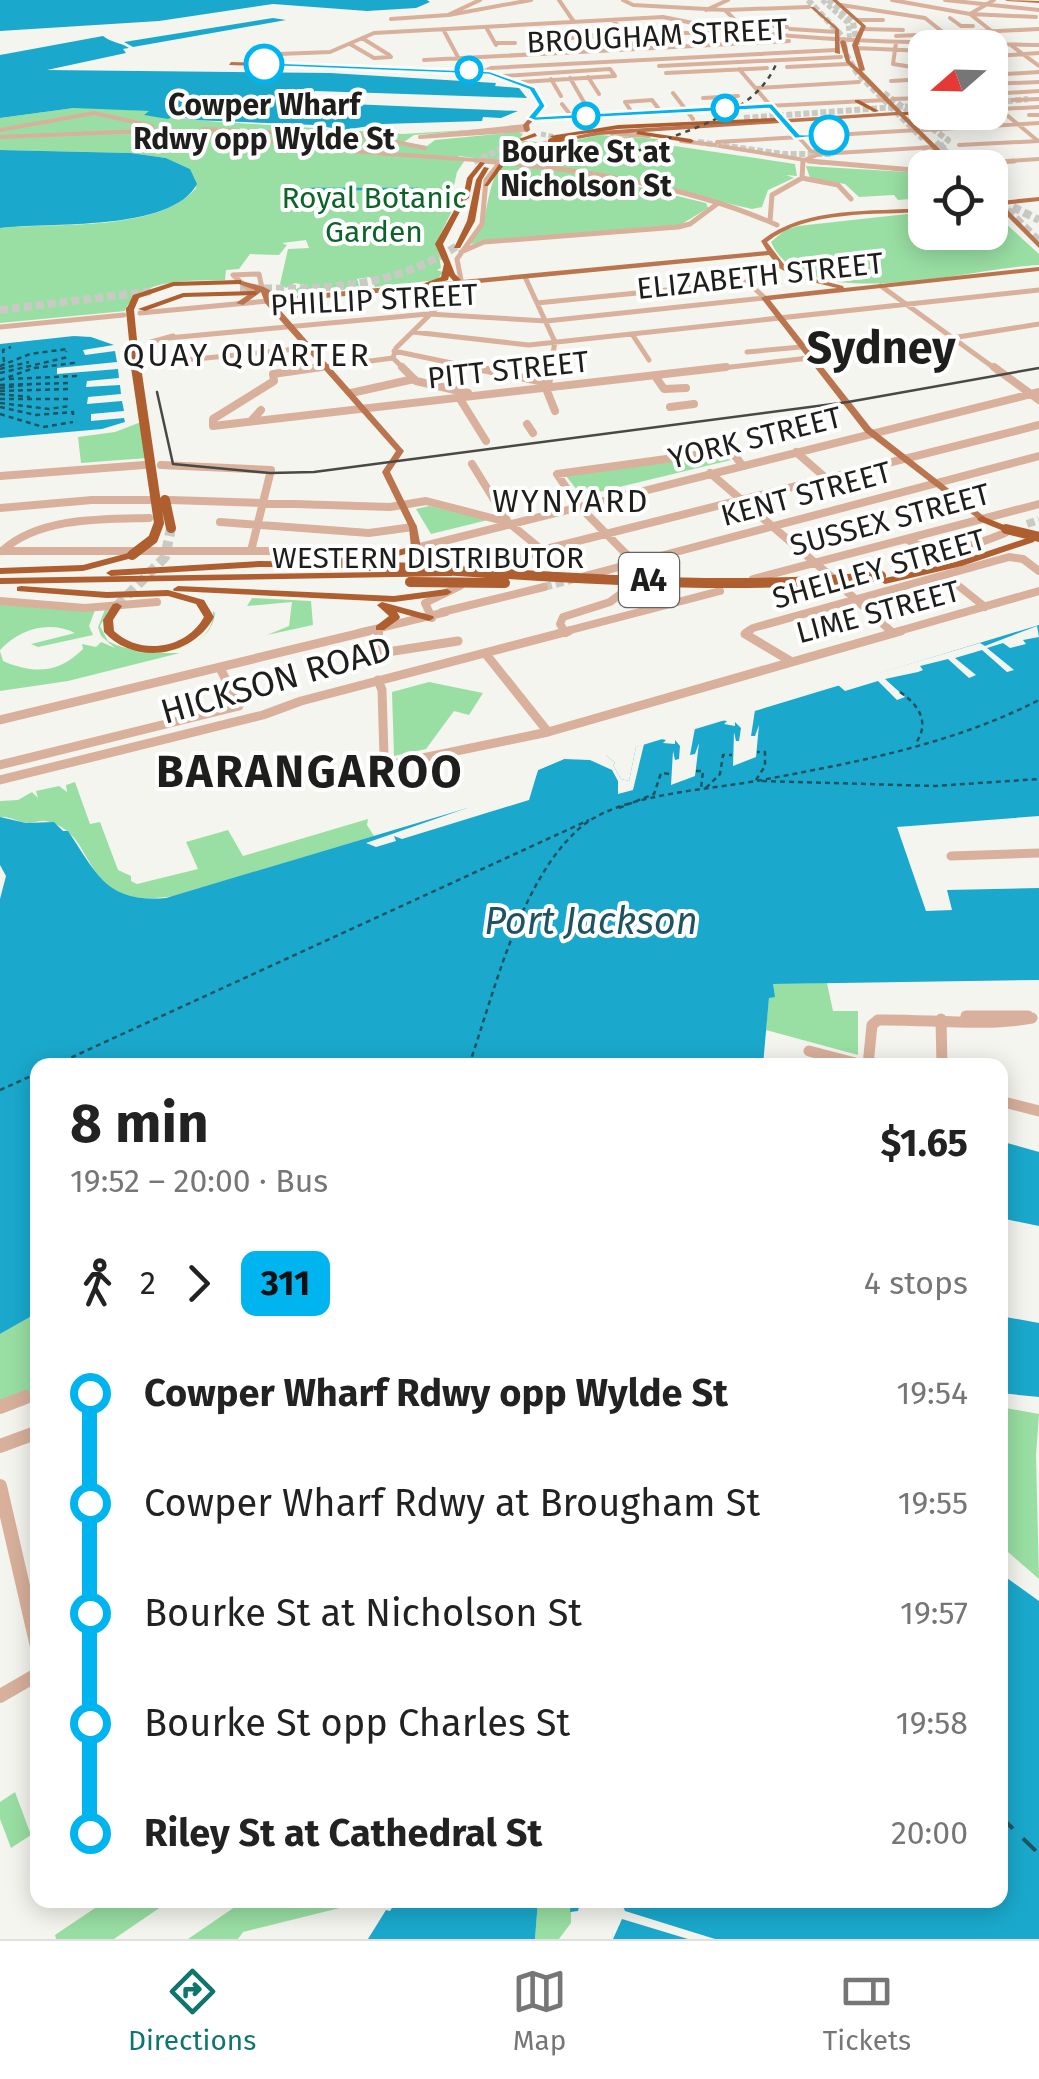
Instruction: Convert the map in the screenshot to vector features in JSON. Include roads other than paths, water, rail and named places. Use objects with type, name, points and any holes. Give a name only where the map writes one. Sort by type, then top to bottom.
[{"type":"highway","points":[[858,102],[873,114]]},
{"type":"highway","points":[[902,113],[908,113]]},
{"type":"highway","points":[[543,135],[601,125],[744,118]]},
{"type":"highway","points":[[690,120],[780,120]]},
{"type":"highway","points":[[543,135],[606,128],[780,120]]},
{"type":"highway","points":[[543,135],[620,132],[692,140]]},
{"type":"highway","points":[[486,186],[491,164]]},
{"type":"highway","points":[[456,247],[470,176],[491,164]]},
{"type":"highway","points":[[456,247],[476,227],[491,164]]},
{"type":"highway","points":[[476,227],[481,182],[491,164]]},
{"type":"highway","points":[[456,247],[475,210],[480,176],[491,164]]},
{"type":"highway","points":[[425,286],[445,278],[440,242],[466,193]]},
{"type":"highway","points":[[445,262],[460,283]]},
{"type":"highway","points":[[93,577],[148,544],[159,523],[130,330],[136,298],[157,288],[236,284]]},
{"type":"highway","points":[[154,293],[236,284]]},
{"type":"highway","points":[[134,313],[163,296],[236,284]]},
{"type":"highway","points":[[134,313],[158,300],[188,294],[257,290]]},
{"type":"highway","points":[[134,313],[170,528]]},
{"type":"highway","points":[[998,515],[1005,531]]},
{"type":"highway","points":[[982,518],[1005,531],[1030,533]]},
{"type":"highway","name":"WESTERN DISTRIBUTOR","points":[[0,579],[105,586],[410,582],[816,588],[935,570],[1030,533]]},
{"type":"highway","points":[[93,577],[160,565],[222,560],[368,559],[420,547]]},
{"type":"highway","points":[[404,567],[420,547]]},
{"type":"highway","points":[[0,579],[354,571],[404,567],[440,548]]},
{"type":"highway","points":[[93,577],[222,560]]},
{"type":"highway","points":[[160,565],[198,569],[237,561]]},
{"type":"highway","points":[[0,579],[198,569],[404,567]]},
{"type":"highway","name":"WESTERN DISTRIBUTOR","points":[[198,569],[696,582],[883,579]]},
{"type":"highway","points":[[354,571],[469,576]]},
{"type":"highway","points":[[93,577],[226,591],[410,598],[469,576]]},
{"type":"highway","points":[[226,591],[397,597],[469,576]]},
{"type":"highway","points":[[93,577],[184,595],[200,602],[209,617],[201,632],[184,642],[139,648],[119,642],[109,632],[108,620],[118,606]]},
{"type":"highway","points":[[337,597],[429,617]]},
{"type":"highway","points":[[379,628],[396,616],[385,606]]},
{"type":"main road","points":[[803,0],[825,5],[852,36],[861,72]]},
{"type":"main road","points":[[1012,0],[1039,2]]},
{"type":"main road","points":[[825,5],[834,25],[852,36]]},
{"type":"main road","points":[[852,36],[836,50],[861,72]]},
{"type":"main road","points":[[852,36],[846,57],[908,119]]},
{"type":"main road","points":[[297,67],[229,65],[482,72],[503,76],[522,82],[542,104],[543,135],[643,132],[656,128],[902,113]]},
{"type":"main road","points":[[383,70],[503,76]]},
{"type":"main road","points":[[780,120],[902,113]]},
{"type":"main road","points":[[920,130],[941,150]]},
{"type":"main road","points":[[1008,200],[1039,199]]},
{"type":"main road","points":[[813,294],[820,287],[782,268],[765,253],[758,239],[778,224],[908,212]]},
{"type":"main road","points":[[1008,216],[1039,246]]},
{"type":"main road","points":[[268,301],[765,253]]},
{"type":"main road","name":"ELIZABETH STREET","points":[[765,298],[1039,269]]},
{"type":"main road","points":[[802,278],[858,289]]},
{"type":"main road","points":[[236,284],[297,298]]},
{"type":"main road","points":[[257,290],[351,393],[400,455],[386,470],[420,547]]},
{"type":"main road","points":[[240,303],[257,290]]},
{"type":"main road","points":[[765,298],[872,433],[982,518]]},
{"type":"street","points":[[448,15],[480,0]]},
{"type":"street","points":[[392,19],[472,14],[531,0]]},
{"type":"street","points":[[560,0],[574,22]]},
{"type":"street","points":[[624,0],[723,10],[825,5],[908,14],[1038,17]]},
{"type":"street","points":[[690,23],[707,9],[728,0]]},
{"type":"street","points":[[892,0],[972,16],[991,30]]},
{"type":"street","points":[[945,0],[1012,0]]},
{"type":"street","points":[[772,10],[781,1]]},
{"type":"street","points":[[972,16],[992,1],[1020,7],[1038,17]]},
{"type":"street","points":[[1004,16],[1020,7]]},
{"type":"street","points":[[472,14],[488,17],[500,12],[492,9]]},
{"type":"street","points":[[723,10],[738,22],[908,43]]},
{"type":"street","points":[[772,10],[794,36]]},
{"type":"street","points":[[546,15],[554,38],[594,36]]},
{"type":"street","points":[[897,30],[926,15]]},
{"type":"street","points":[[926,15],[938,28]]},
{"type":"street","points":[[1027,16],[1038,17]]},
{"type":"street","points":[[252,63],[259,54],[324,53],[371,33],[663,17],[804,38]]},
{"type":"street","points":[[995,30],[1038,17]]},
{"type":"street","points":[[950,18],[962,26],[984,25]]},
{"type":"street","points":[[613,20],[637,49]]},
{"type":"street","points":[[852,36],[870,21],[880,21]]},
{"type":"street","points":[[583,22],[605,51]]},
{"type":"street","points":[[486,27],[496,44],[515,43]]},
{"type":"street","points":[[424,60],[754,43],[938,28]]},
{"type":"street","points":[[442,29],[458,59]]},
{"type":"street","points":[[398,32],[400,38]]},
{"type":"street","points":[[657,40],[651,32],[746,37],[754,43]]},
{"type":"street","points":[[852,36],[908,35]]},
{"type":"street","points":[[852,36],[865,51],[908,52]]},
{"type":"street","points":[[350,44],[374,58],[391,57],[362,38]]},
{"type":"street","points":[[896,42],[893,64],[908,66]]},
{"type":"street","points":[[1008,43],[1039,42]]},
{"type":"street","points":[[1008,43],[1039,69],[1008,74]]},
{"type":"street","points":[[815,50],[822,58]]},
{"type":"street","name":"BROUGHAM STREET","points":[[482,72],[648,56],[836,50]]},
{"type":"street","points":[[1008,55],[1039,54]]},
{"type":"street","points":[[713,57],[718,63]]},
{"type":"street","points":[[659,66],[841,57]]},
{"type":"street","points":[[690,58],[695,64]]},
{"type":"street","points":[[744,62],[750,69]]},
{"type":"street","points":[[788,67],[848,64]]},
{"type":"street","points":[[534,66],[538,73]]},
{"type":"street","points":[[674,83],[666,74],[767,68]]},
{"type":"street","points":[[503,76],[538,73],[559,76],[570,78],[615,76],[610,69],[559,76],[551,80],[522,82]]},
{"type":"street","points":[[739,69],[798,137],[807,157],[802,178]]},
{"type":"street","points":[[1026,73],[1039,82]]},
{"type":"street","points":[[588,77],[599,94]]},
{"type":"street","points":[[570,78],[592,116]]},
{"type":"street","points":[[551,80],[560,96]]},
{"type":"street","points":[[891,81],[908,80]]},
{"type":"street","points":[[756,88],[858,82]]},
{"type":"street","points":[[1008,83],[1039,82]]},
{"type":"street","points":[[829,84],[858,102]]},
{"type":"street","points":[[1008,95],[1039,91]]},
{"type":"street","points":[[672,93],[690,120]]},
{"type":"street","points":[[703,98],[738,96]]},
{"type":"street","points":[[714,97],[724,108]]},
{"type":"street","points":[[543,135],[572,117],[908,98]]},
{"type":"street","points":[[1038,123],[1011,99],[1039,103]]},
{"type":"street","points":[[633,114],[625,102],[652,100],[657,112],[656,128],[692,140],[908,169]]},
{"type":"street","points":[[1008,109],[1039,103]]},
{"type":"street","points":[[562,104],[572,117]]},
{"type":"street","points":[[0,134],[94,113],[165,129],[579,171],[741,209],[778,224]]},
{"type":"street","points":[[873,114],[886,132]]},
{"type":"street","points":[[1029,115],[1039,115]]},
{"type":"street","points":[[1008,116],[1039,141]]},
{"type":"street","points":[[1008,125],[1038,123]]},
{"type":"street","points":[[0,134],[165,129],[364,136],[454,157]]},
{"type":"street","points":[[434,138],[476,134],[628,134],[718,144],[920,130]]},
{"type":"street","points":[[874,132],[891,149]]},
{"type":"street","points":[[834,135],[850,152]]},
{"type":"street","points":[[958,146],[1039,141]]},
{"type":"street","points":[[741,143],[760,151]]},
{"type":"street","points":[[741,143],[807,157],[938,147]]},
{"type":"street","points":[[1008,162],[1038,159]]},
{"type":"street","points":[[778,224],[770,212],[774,192],[802,178],[838,185],[851,198]]},
{"type":"street","points":[[476,227],[483,219],[486,186]]},
{"type":"street","points":[[394,354],[460,283],[456,247],[678,227],[690,224],[717,204]]},
{"type":"street","points":[[741,209],[770,212]]},
{"type":"street","points":[[759,214],[770,212]]},
{"type":"street","points":[[456,262],[467,276],[492,280]]},
{"type":"street","points":[[524,277],[555,342],[548,386],[555,411]]},
{"type":"street","points":[[537,303],[736,283],[753,284],[765,298]]},
{"type":"street","points":[[881,286],[1035,393],[1039,400]]},
{"type":"street","points":[[414,332],[521,345],[1039,290]]},
{"type":"street","name":"ELIZABETH STREET","points":[[505,316],[546,321],[765,298]]},
{"type":"street","points":[[0,327],[268,301]]},
{"type":"street","points":[[443,302],[444,310],[457,314]]},
{"type":"street","points":[[164,311],[168,338]]},
{"type":"street","name":"PHILLIP STREET","points":[[284,350],[157,363],[150,344],[156,339],[432,314],[505,316]]},
{"type":"street","points":[[952,338],[1039,324]]},
{"type":"street","points":[[632,334],[650,360]]},
{"type":"street","points":[[284,350],[348,344]]},
{"type":"street","points":[[747,352],[801,347]]},
{"type":"street","points":[[284,350],[298,371],[394,354],[548,386]]},
{"type":"street","points":[[394,354],[414,380]]},
{"type":"street","name":"PITT STREET","points":[[298,371],[273,374],[274,381],[212,419],[212,426],[809,358]]},
{"type":"street","points":[[654,376],[664,388],[686,388]]},
{"type":"street","points":[[351,393],[414,380],[484,396]]},
{"type":"street","name":"YORK STREET","points":[[420,547],[1035,393]]},
{"type":"street","points":[[460,399],[486,441]]},
{"type":"street","points":[[670,407],[695,403],[703,416]]},
{"type":"street","points":[[251,421],[261,410]]},
{"type":"street","points":[[527,424],[533,433]]},
{"type":"street","points":[[429,617],[424,603],[469,576],[527,554],[1039,424]]},
{"type":"street","points":[[720,591],[566,633],[560,624],[563,617],[610,602],[629,580],[634,562],[578,505],[556,476],[562,472],[729,451],[742,465]]},
{"type":"street","points":[[796,452],[827,479]]},
{"type":"street","name":"KENT STREET","points":[[629,580],[588,575],[1039,456]]},
{"type":"street","points":[[271,472],[161,464],[271,472]]},
{"type":"street","points":[[472,464],[508,522],[542,550]]},
{"type":"street","points":[[0,476],[144,465]]},
{"type":"street","points":[[251,550],[271,472]]},
{"type":"street","points":[[710,472],[834,579]]},
{"type":"street","points":[[394,492],[508,522]]},
{"type":"street","points":[[0,508],[92,500],[149,500]]},
{"type":"street","points":[[170,500],[435,503]]},
{"type":"street","name":"SUSSEX STREET","points":[[753,579],[1039,504]]},
{"type":"street","points":[[1,551],[8,543],[35,532],[108,518],[149,518]]},
{"type":"street","points":[[220,522],[369,534],[413,528]]},
{"type":"street","points":[[908,540],[940,554],[1005,531]]},
{"type":"street","points":[[462,534],[440,548],[435,558],[469,576],[527,554]]},
{"type":"street","points":[[1,551],[297,551]]},
{"type":"street","name":"SHELLEY STREET","points":[[753,628],[1016,557],[1039,570]]},
{"type":"street","points":[[949,574],[987,606]]},
{"type":"street","points":[[0,720],[544,587]]},
{"type":"street","points":[[844,589],[893,634]]},
{"type":"street","name":"LIME STREET","points":[[753,628],[746,636],[792,662],[1039,591]]},
{"type":"street","points":[[0,601],[85,608],[157,602]]},
{"type":"street","points":[[379,628],[386,652]]},
{"type":"street","name":"HICKSON ROAD","points":[[0,780],[264,715],[300,700],[566,633]]},
{"type":"street","points":[[354,658],[458,641]]},
{"type":"street","points":[[485,653],[548,732]]},
{"type":"street","points":[[378,680],[382,690],[386,764],[548,732],[792,662]]},
{"type":"street","points":[[0,765],[239,706],[220,668]]},
{"type":"street","points":[[951,856],[1039,854]]},
{"type":"street","points":[[867,1058],[875,1021],[957,1019],[1000,1024],[1036,1018]]},
{"type":"street","points":[[941,1019],[942,1058]]},
{"type":"street","points":[[809,1050],[839,1058]]},
{"type":"street","points":[[1008,1104],[1039,1112]]},
{"type":"street","points":[[0,1407],[26,1398]]},
{"type":"street","points":[[0,1446],[30,1435]]},
{"type":"street","points":[[0,1486],[30,1616]]},
{"type":"street","points":[[0,1696],[30,1679]]},
{"type":"water","points":[[0,0],[430,2],[416,8],[367,11],[273,4],[159,21],[0,31]]},
{"type":"water","points":[[273,18],[286,20],[133,47],[124,42]]},
{"type":"water","points":[[103,36],[129,48],[123,49],[126,53],[47,70],[330,73],[496,83],[495,86],[519,88],[527,98],[315,91],[303,102],[518,111],[501,118],[483,117],[482,121],[383,124],[343,130],[315,125],[192,120],[175,115],[168,119],[144,115],[149,111],[74,108],[0,118],[0,55]]},
{"type":"water","points":[[0,150],[131,153],[166,158],[190,169],[197,184],[183,199],[136,217],[0,228]]},
{"type":"water","points":[[74,336],[114,345],[83,350],[85,355],[115,351],[117,362],[57,368],[57,374],[118,369],[119,378],[87,381],[86,387],[120,385],[121,394],[88,397],[87,404],[122,401],[124,411],[91,414],[91,421],[124,418],[125,422],[102,429],[0,438],[0,344]]},
{"type":"water","name":"Port Jackson","points":[[1039,625],[1039,816],[897,827],[926,911],[952,910],[947,890],[1039,888],[1039,980],[773,984],[775,997],[769,998],[764,1058],[30,1058],[30,1317],[0,1334],[0,899],[6,876],[0,865],[0,817],[26,823],[54,822],[68,831],[96,872],[116,890],[129,896],[166,898],[531,789],[538,770],[564,759],[606,755],[615,763],[621,779],[629,781],[636,747]]},
{"type":"water","points":[[1008,1143],[1039,1152],[1039,1226],[1008,1220]]},
{"type":"water","points":[[1008,1317],[1039,1323],[1039,1397],[1008,1394]]},
{"type":"water","points":[[1008,1579],[1039,1601],[1039,1939],[613,1939],[611,1908],[1008,1908]]},
{"type":"water","points":[[537,1908],[535,1939],[368,1939],[386,1910]]},
{"type":"waterway","points":[[310,189],[418,189]]},
{"type":"waterway","points":[[289,193],[302,190]]},
{"type":"tunnel","points":[[808,0],[842,36],[846,54],[857,73],[891,107]]},
{"type":"tunnel","points":[[822,0],[848,23],[850,42]]},
{"type":"tunnel","points":[[828,0],[853,22],[858,51]]},
{"type":"tunnel","points":[[884,93],[903,107]]},
{"type":"tunnel","points":[[1008,101],[1028,99]]},
{"type":"tunnel","points":[[903,107],[908,106]]},
{"type":"tunnel","points":[[744,118],[891,107]]},
{"type":"tunnel","points":[[891,107],[923,139]]},
{"type":"tunnel","points":[[891,107],[903,107]]},
{"type":"tunnel","points":[[903,107],[948,140],[940,146]]},
{"type":"tunnel","points":[[541,134],[562,138]]},
{"type":"tunnel","points":[[474,162],[522,139]]},
{"type":"tunnel","points":[[495,163],[513,152],[552,142]]},
{"type":"tunnel","points":[[698,142],[783,154],[831,154]]},
{"type":"tunnel","points":[[936,142],[940,146]]},
{"type":"tunnel","points":[[500,163],[555,143]]},
{"type":"tunnel","points":[[922,149],[940,146]]},
{"type":"tunnel","points":[[940,146],[944,150]]},
{"type":"tunnel","points":[[494,164],[499,161]]},
{"type":"tunnel","points":[[498,165],[504,161]]},
{"type":"tunnel","points":[[1013,207],[1039,220]]},
{"type":"tunnel","points":[[1008,211],[1039,241]]},
{"type":"tunnel","points":[[240,288],[325,287],[379,279],[432,261],[457,246]]},
{"type":"tunnel","points":[[0,310],[153,291]]},
{"type":"tunnel","points":[[1027,524],[1039,520]]},
{"type":"tunnel","points":[[117,606],[165,557],[171,528]]},
{"type":"tunnel","points":[[544,587],[574,579]]},
{"type":"tram line","points":[[157,392],[173,464],[270,473],[314,472],[848,402],[1039,368]]},
{"type":"railway","points":[[630,155],[734,110],[766,81],[777,62]]},
{"type":"place","name":"Cowper Wharf Rdwy opp Wylde St","points":[[264,64]]},
{"type":"place","name":"Bourke St at Nicholson St","points":[[586,116]]},
{"type":"district","name":"Sydney","points":[[881,347]]},
{"type":"district","name":"QUAY QUARTER","points":[[247,355]]},
{"type":"district","name":"WYNYARD","points":[[571,501]]},
{"type":"district","name":"BARANGAROO","points":[[310,771]]},
{"type":"park label","name":"Royal Botanic Garden","points":[[374,215]]}]
